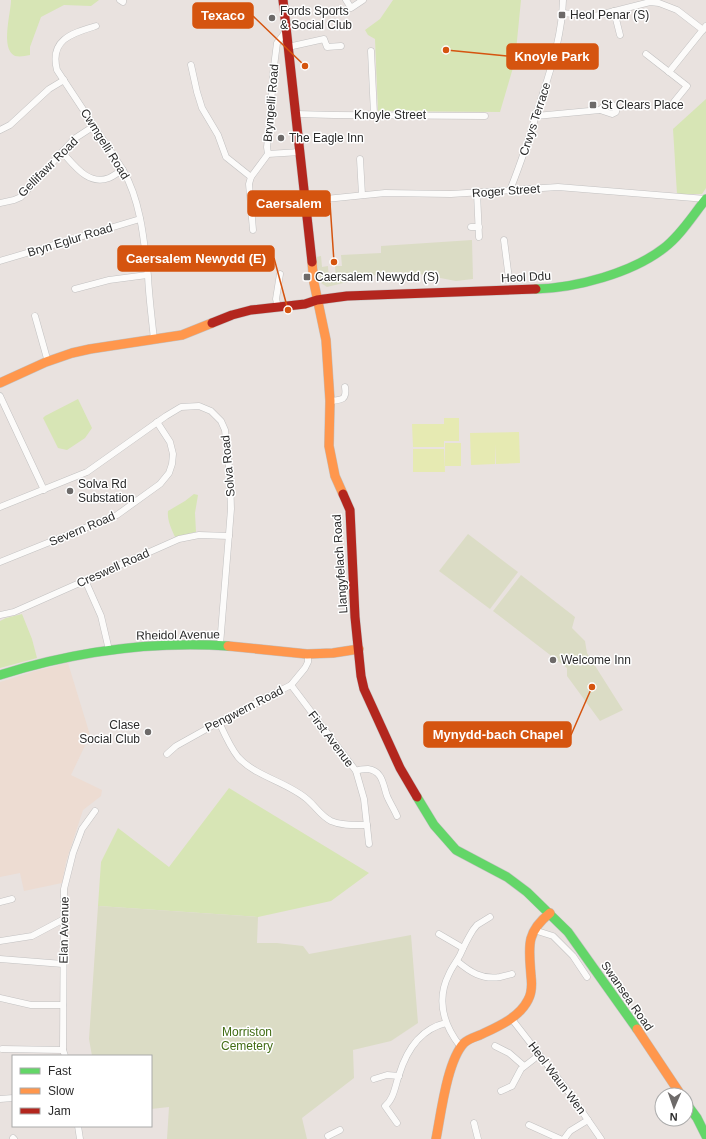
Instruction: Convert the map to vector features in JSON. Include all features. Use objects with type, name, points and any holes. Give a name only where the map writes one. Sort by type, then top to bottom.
[{"type":"street","name":"Llangyfelach Road","points":[[283,0],[314,283],[326,340],[330,401],[329,446],[335,476],[350,510],[355,617],[361,676],[368,701],[400,768],[434,825],[456,850],[507,877],[527,892],[550,913]]},
{"type":"street","points":[[346,0],[351,8],[363,0]]},
{"type":"street","name":"Crwys Terrace","points":[[510,190],[523,158],[555,53],[563,0]]},
{"type":"street","points":[[562,13],[595,16],[650,2],[659,3],[677,10],[704,28],[669,72]]},
{"type":"street","points":[[614,12],[620,35]]},
{"type":"street","name":"Cwmgelli Road","points":[[96,26],[73,33],[64,39],[59,46],[55,62],[57,70],[123,170],[134,195],[144,238],[154,340]]},
{"type":"street","name":"Bryngelli Road","points":[[268,154],[267,147],[270,121],[272,74],[277,43],[286,31]]},
{"type":"street","points":[[288,47],[324,39],[327,47],[341,46]]},
{"type":"street","points":[[371,51],[374,114]]},
{"type":"street","points":[[646,54],[687,86],[674,102]]},
{"type":"street","points":[[191,65],[202,108],[218,135],[226,157],[251,177]]},
{"type":"street","points":[[0,130],[10,125],[49,89],[64,80]]},
{"type":"street","points":[[536,116],[600,110]]},
{"type":"street","name":"Knoyle Street","points":[[296,114],[485,116]]},
{"type":"street","name":"Gellifawr Road","points":[[0,203],[21,197],[74,139],[94,126]]},
{"type":"street","points":[[62,152],[86,176],[94,180],[110,178],[123,170]]},
{"type":"street","points":[[253,230],[249,184],[251,177],[268,154],[300,152]]},
{"type":"street","points":[[360,159],[362,195]]},
{"type":"street","name":"Roger Street","points":[[306,201],[385,193],[452,194],[558,187],[706,199]]},
{"type":"street","points":[[477,193],[479,237]]},
{"type":"street","name":"Heol Ddu","points":[[0,383],[48,362],[90,349],[182,335],[251,310],[305,304],[318,300],[347,296],[548,289],[590,281],[623,271],[664,248],[674,239],[706,199]]},
{"type":"street","name":"Bryn Eglur Road","points":[[0,261],[140,219]]},
{"type":"street","points":[[471,227],[479,227]]},
{"type":"street","points":[[504,240],[509,279]]},
{"type":"street","points":[[278,307],[276,299],[280,274]]},
{"type":"street","points":[[75,289],[109,280],[147,275]]},
{"type":"street","points":[[36,316],[48,362]]},
{"type":"street","points":[[330,401],[340,400],[343,398],[346,393],[346,386]]},
{"type":"street","points":[[0,396],[44,490]]},
{"type":"street","name":"Solva Road","points":[[0,505],[44,490],[93,469],[175,410],[186,406],[199,406],[211,411],[221,421],[225,430],[230,476],[231,509],[220,645]]},
{"type":"street","name":"Severn Road","points":[[0,562],[117,515],[160,484],[169,473],[173,454],[170,442],[157,422]]},
{"type":"street","name":"Creswell Road","points":[[0,615],[14,612],[179,539],[199,535],[229,536]]},
{"type":"street","points":[[85,580],[101,616],[109,650]]},
{"type":"street","name":"Rheidol Avenue","points":[[0,675],[37,664],[109,650],[167,645],[220,645],[308,654],[359,649]]},
{"type":"street","name":"Pengwern Road","points":[[167,754],[176,746],[291,684],[305,668],[308,662],[308,654]]},
{"type":"street","name":"First Avenue","points":[[291,684],[356,771],[364,799],[369,844]]},
{"type":"street","points":[[219,722],[238,757],[254,770],[299,794],[308,800],[324,817],[332,821],[350,826],[367,825]]},
{"type":"street","points":[[356,771],[365,769],[377,772],[397,816]]},
{"type":"street","name":"Elan Avenue","points":[[64,1053],[64,889],[73,853],[82,829],[95,811]]},
{"type":"street","points":[[0,902],[12,899]]},
{"type":"street","points":[[436,1139],[452,1065],[460,1046],[511,1018],[523,1008],[530,997],[532,983],[529,947],[534,930],[550,913]]},
{"type":"street","name":"Swansea Road","points":[[550,913],[568,932],[624,1011],[675,1087]]},
{"type":"street","points":[[460,1046],[449,1031],[443,1013],[442,998],[444,985],[466,941],[477,925],[490,918]]},
{"type":"street","points":[[0,941],[32,936],[64,919]]},
{"type":"street","points":[[534,930],[552,936],[573,956],[587,977]]},
{"type":"street","points":[[440,934],[463,948]]},
{"type":"street","points":[[0,959],[63,964]]},
{"type":"street","points":[[456,961],[473,973],[482,977],[500,977],[512,974]]},
{"type":"street","points":[[0,998],[31,1005],[63,1005]]},
{"type":"street","name":"Heol Waun Wen","points":[[511,1018],[570,1094],[601,1139]]},
{"type":"street","points":[[397,1123],[385,1106],[392,1097],[403,1064],[414,1044],[428,1030],[436,1025],[446,1023]]},
{"type":"street","points":[[495,1046],[509,1053],[524,1066]]},
{"type":"street","points":[[2,1049],[64,1053]]},
{"type":"street","points":[[501,1091],[512,1086],[524,1066],[539,1055]]},
{"type":"street","points":[[374,1079],[387,1075],[399,1076]]},
{"type":"street","points":[[0,1099],[12,1098]]},
{"type":"street","points":[[694,1114],[706,1136]]},
{"type":"street","points":[[564,1139],[570,1131],[588,1120]]},
{"type":"street","points":[[474,1123],[478,1139]]},
{"type":"street","points":[[529,1125],[560,1139]]},
{"type":"street","points":[[78,1127],[80,1139]]},
{"type":"street","points":[[332,1136],[340,1130]]},
{"type":"shaded area","points":[[68,663],[90,735],[71,775],[102,790],[101,796],[83,810],[66,862],[62,883],[24,891],[20,873],[0,877],[0,682]]},
{"type":"green space","points":[[11,0],[99,0],[91,6],[64,5],[41,17],[30,47],[30,55],[15,56],[8,46],[7,39]]},
{"type":"green space","points":[[393,0],[521,0],[515,61],[500,112],[378,111],[375,39],[368,35],[365,30],[380,19]]},
{"type":"green space","points":[[706,99],[706,188],[702,194],[677,194],[673,129]]},
{"type":"green space","points":[[472,240],[473,279],[456,281],[414,273],[394,272],[383,273],[327,287],[321,283],[316,257],[321,256],[322,267],[328,266],[329,280],[336,279],[335,266],[342,266],[341,255],[381,253],[381,246]]},
{"type":"green space","points":[[78,399],[92,428],[85,438],[67,450],[58,448],[43,418]]},
{"type":"green space","points":[[444,418],[459,418],[459,441],[444,441],[444,447],[413,447],[412,424],[444,424]]},
{"type":"green space","points":[[519,432],[520,463],[496,464],[495,444],[495,464],[471,465],[470,433]]},
{"type":"green space","points":[[445,443],[461,443],[461,466],[445,466]]},
{"type":"green space","points":[[413,449],[444,449],[445,472],[413,472]]},
{"type":"green space","points":[[194,494],[198,495],[195,513],[196,532],[175,537],[169,521],[168,511]]},
{"type":"green space","points":[[468,534],[518,572],[490,609],[439,571]]},
{"type":"green space","points":[[521,575],[575,617],[572,628],[585,641],[587,653],[623,710],[600,721],[567,676],[567,668],[493,611]]},
{"type":"green space","points":[[22,614],[32,639],[37,658],[0,668],[0,621]]},
{"type":"green space","points":[[229,788],[369,873],[331,901],[258,917],[98,906],[101,862],[118,828],[169,867]]},
{"type":"green space","name":"Morriston Cemetery","points":[[98,906],[258,917],[257,943],[277,943],[303,946],[309,954],[411,935],[418,1023],[391,1041],[353,1050],[354,1078],[302,1118],[307,1139],[167,1139],[169,1107],[152,1109],[152,1055],[92,1055],[89,1039]]},
{"type":"traffic: fast","points":[[536,289],[568,286],[603,278],[636,265],[651,257],[670,243],[706,199]]},
{"type":"traffic: fast","points":[[0,675],[57,660],[113,650],[170,645],[228,646]]},
{"type":"traffic: fast","points":[[417,797],[434,825],[456,850],[507,877],[527,892],[568,932],[637,1029]]},
{"type":"traffic: fast","points":[[694,1114],[706,1136]]},
{"type":"traffic: slow","points":[[312,262],[314,283],[326,340],[330,401],[329,446],[335,476],[343,494]]},
{"type":"traffic: slow","points":[[0,383],[46,362],[72,353],[182,335],[212,323]]},
{"type":"traffic: slow","points":[[228,646],[307,654],[333,653],[359,649]]},
{"type":"traffic: slow","points":[[436,1139],[449,1075],[458,1051],[464,1043],[507,1021],[524,1006],[529,997],[532,982],[530,941],[536,927],[550,913]]},
{"type":"traffic: slow","points":[[637,1029],[676,1087]]},
{"type":"traffic: jam","points":[[283,0],[312,262]]},
{"type":"traffic: jam","points":[[212,323],[232,315],[251,310],[305,304],[317,300],[347,296],[536,289]]},
{"type":"traffic: jam","points":[[343,494],[350,510],[355,617],[361,676],[364,689],[400,768],[417,797]]},
{"type":"place","name":"Heol Penar (S)","points":[[562,15]]},
{"type":"place","name":"Fords Sports & Social Club","points":[[272,18]]},
{"type":"place","name":"Knoyle Park","points":[[446,50]]},
{"type":"place","name":"Texaco","points":[[305,66]]},
{"type":"place","name":"St Clears Place","points":[[593,105]]},
{"type":"place","name":"The Eagle Inn","points":[[281,138]]},
{"type":"place","name":"Caersalem","points":[[334,262]]},
{"type":"place","name":"Caersalem Newydd (S)","points":[[307,277]]},
{"type":"place","name":"Caersalem Newydd (E)","points":[[288,310]]},
{"type":"place","name":"Solva Rd Substation","points":[[70,491]]},
{"type":"place","name":"Welcome Inn","points":[[553,660]]},
{"type":"place","name":"Mynydd-bach Chapel","points":[[592,687]]},
{"type":"place","name":"Clase Social Club","points":[[148,732]]}]
